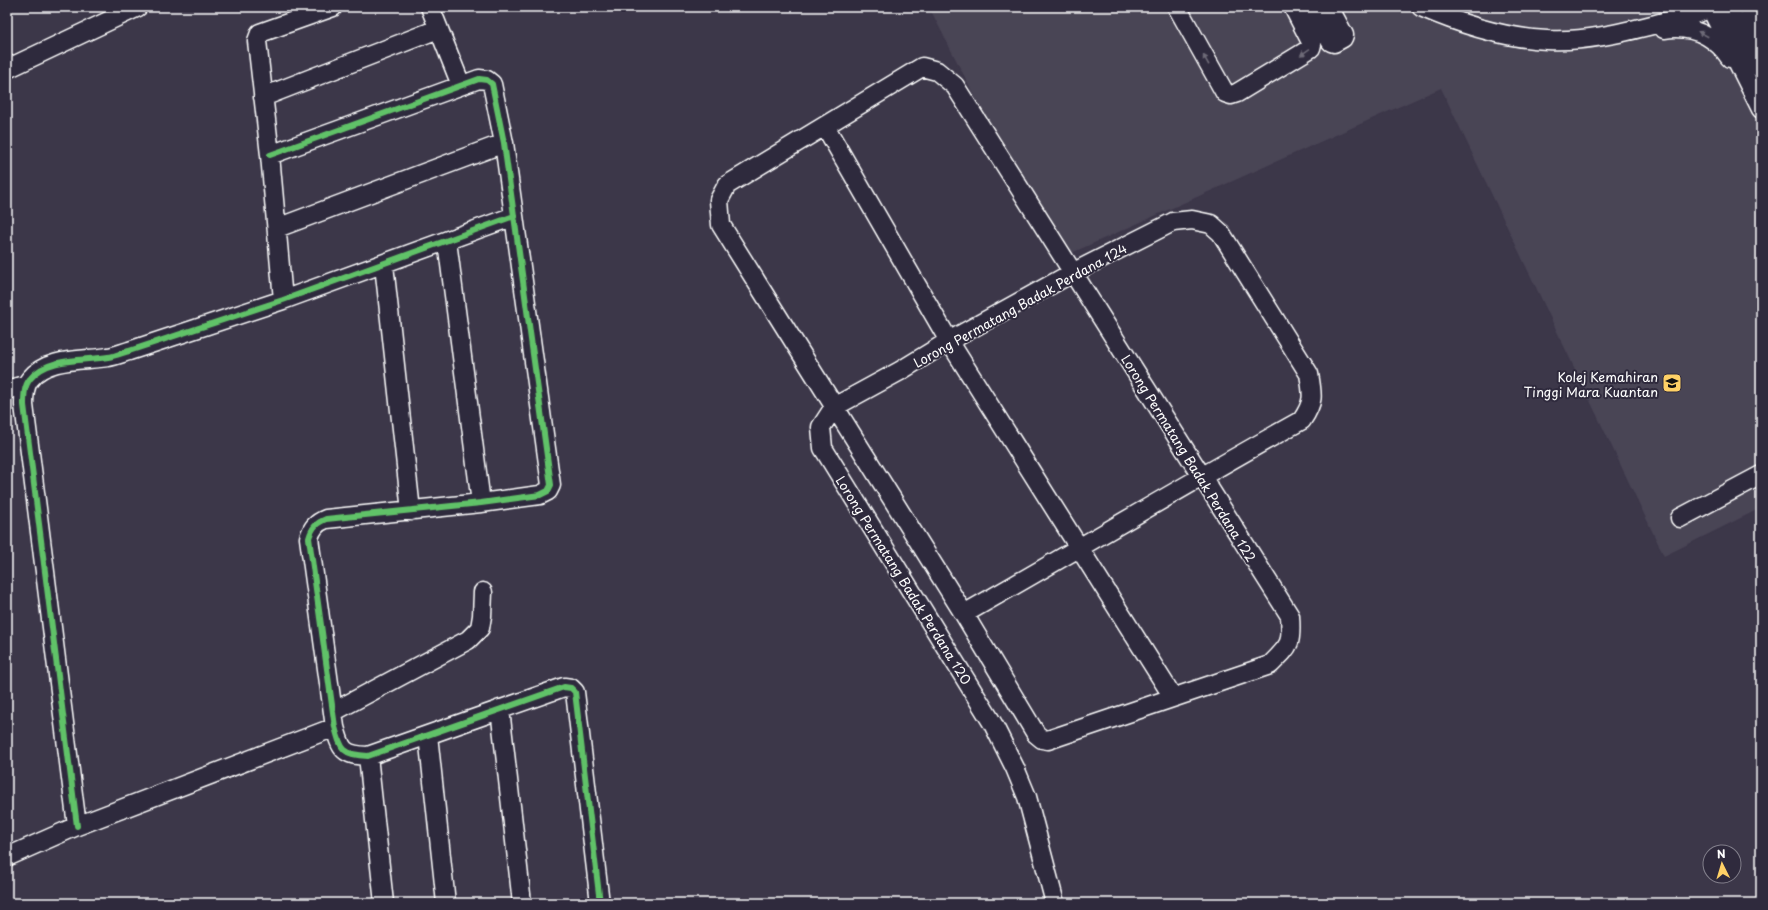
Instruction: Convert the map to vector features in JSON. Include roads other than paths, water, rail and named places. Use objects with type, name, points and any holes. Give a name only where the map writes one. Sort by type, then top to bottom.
[{"type":"street","points":[[7,69],[138,7]]},
{"type":"street","points":[[284,300],[257,41],[260,33],[333,7]]},
{"type":"street","points":[[430,7],[461,85]]},
{"type":"street","points":[[1177,7],[1225,93],[1231,95],[1237,93],[1311,48],[1312,44],[1293,7]]},
{"type":"street","points":[[1311,7],[1331,42],[1334,43],[1342,38],[1344,34],[1329,7]]},
{"type":"street","points":[[1421,7],[1468,25],[1519,37],[1548,40],[1578,39],[1607,35],[1649,26],[1683,12],[1718,8]]},
{"type":"street","points":[[1751,7],[1750,34],[1759,57],[1759,66]]},
{"type":"street","points":[[1718,8],[1759,66]]},
{"type":"street","points":[[1718,8],[1741,69],[1761,109]]},
{"type":"street","points":[[1649,26],[1660,29],[1681,27],[1701,33],[1723,48],[1735,66],[1741,69]]},
{"type":"street","points":[[263,97],[438,29]]},
{"type":"street","name":"Lorong Permatang Badak Perdana 122","points":[[922,67],[937,71],[955,86],[1200,476],[1290,616],[1291,630],[1288,647],[1270,665],[1048,740],[1042,739],[1036,734],[964,614],[721,225],[719,200],[727,185],[825,126],[922,67]]},
{"type":"street","points":[[270,156],[479,79],[487,80],[492,84],[504,143],[551,485],[548,491],[540,494],[481,503],[326,519],[317,523],[311,530],[309,538],[334,720],[340,746],[345,752],[354,755],[368,756],[564,687],[571,688],[575,692],[600,903]]},
{"type":"street","points":[[825,126],[949,341],[1173,697]]},
{"type":"street","points":[[277,228],[504,143]]},
{"type":"street","points":[[77,826],[24,405],[24,391],[29,379],[40,370],[53,364],[109,357],[129,352],[284,300],[514,216]]},
{"type":"street","name":"Lorong Permatang Badak Perdana 124","points":[[834,407],[1072,273],[1173,222],[1192,220],[1211,224],[1221,233],[1309,374],[1312,389],[1310,407],[1302,420],[1200,476]]},
{"type":"street","points":[[447,241],[481,503]]},
{"type":"street","points":[[384,264],[411,511]]},
{"type":"street","points":[[7,390],[27,384]]},
{"type":"street","name":"Lorong Permatang Badak Perdana 120","points":[[834,407],[821,427],[823,448],[993,724],[1027,797],[1055,903]]},
{"type":"street","points":[[1680,518],[1761,475]]},
{"type":"street","points":[[964,614],[1200,476]]},
{"type":"street","points":[[7,857],[77,826],[334,720],[468,640],[480,628],[483,592]]},
{"type":"street","points":[[500,709],[522,903]]},
{"type":"street","points":[[428,735],[446,903]]},
{"type":"street","points":[[368,756],[384,903]]},
{"type":"place","name":"Kolej Kemahiran Tinggi Mara Kuantan","points":[[1672,383]]}]
